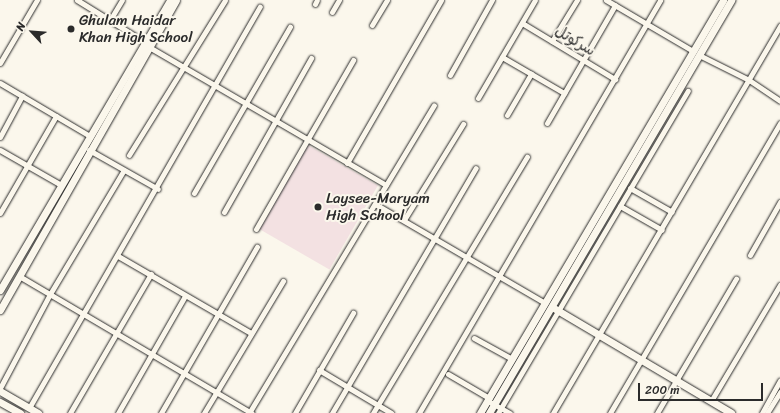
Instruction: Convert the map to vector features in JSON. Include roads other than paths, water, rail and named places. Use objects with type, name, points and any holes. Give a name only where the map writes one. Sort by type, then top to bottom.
[{"type":"main road","points":[[0,290],[90,136],[126,80],[170,0]]},
{"type":"main road","points":[[147,44],[176,0]]},
{"type":"main road","points":[[489,413],[523,349],[533,332],[552,307],[667,100],[696,53],[723,0]]},
{"type":"main road","points":[[696,53],[731,0]]},
{"type":"main road","points":[[0,310],[90,150],[126,80]]},
{"type":"main road","points":[[552,307],[732,413]]},
{"type":"main road","points":[[480,413],[494,405],[512,359],[523,349]]},
{"type":"main road","points":[[0,391],[38,413]]},
{"type":"main road","points":[[0,402],[20,413]]},
{"type":"street","points":[[0,63],[37,0]]},
{"type":"street","points":[[110,20],[122,0]]},
{"type":"street","points":[[129,155],[225,0]]},
{"type":"street","points":[[332,12],[339,0]]},
{"type":"street","points":[[372,25],[387,0]]},
{"type":"street","points":[[347,163],[441,0]]},
{"type":"street","points":[[450,76],[492,0]]},
{"type":"street","points":[[478,98],[535,0]]},
{"type":"street","points":[[552,41],[577,0]]},
{"type":"street","points":[[608,0],[648,22],[696,53],[750,80],[780,101]]},
{"type":"street","points":[[419,413],[498,275],[616,79],[660,0]]},
{"type":"street","points":[[79,1],[244,104],[386,185]]},
{"type":"street","points":[[547,124],[615,5]]},
{"type":"street","points":[[29,408],[158,189],[214,86],[260,7]]},
{"type":"street","name":"سرکوتل","points":[[522,23],[616,79]]},
{"type":"street","points":[[553,413],[600,336],[780,26]]},
{"type":"street","points":[[194,193],[244,104],[290,27]]},
{"type":"street","points":[[502,57],[564,93]]},
{"type":"street","points":[[224,212],[311,58]]},
{"type":"street","points":[[256,229],[353,60]]},
{"type":"street","points":[[507,115],[531,74]]},
{"type":"street","points":[[0,83],[90,136]]},
{"type":"street","points":[[494,405],[552,307],[620,206],[688,91]]},
{"type":"street","points":[[0,137],[22,96]]},
{"type":"street","points":[[19,276],[250,413],[434,105]]},
{"type":"street","points":[[0,213],[56,116]]},
{"type":"street","points":[[610,413],[780,123]]},
{"type":"street","points":[[404,220],[463,124]]},
{"type":"street","points":[[0,150],[61,185]]},
{"type":"street","points":[[90,150],[158,189]]},
{"type":"street","points":[[373,413],[527,157]]},
{"type":"street","points":[[332,413],[436,239],[476,168]]},
{"type":"street","points":[[0,388],[50,294],[124,170]]},
{"type":"street","points":[[630,188],[672,212]]},
{"type":"street","points":[[750,255],[780,202]]},
{"type":"street","points":[[375,204],[552,307]]},
{"type":"street","points":[[620,206],[662,230]]},
{"type":"street","points":[[161,413],[217,313],[257,248]]},
{"type":"street","points":[[118,256],[251,333]]},
{"type":"street","points":[[70,413],[151,274]]},
{"type":"street","points":[[657,413],[736,279]]},
{"type":"street","points":[[204,413],[283,281]]},
{"type":"street","points":[[711,401],[780,285]]},
{"type":"street","points":[[118,413],[150,354],[185,296]]},
{"type":"street","points":[[295,413],[353,313]]},
{"type":"street","points":[[474,338],[512,359]]},
{"type":"street","points":[[319,370],[391,413]]},
{"type":"street","points":[[448,374],[494,405],[510,413]]},
{"type":"street","points":[[762,413],[780,381]]},
{"type":"street","points":[[768,413],[780,392]]},
{"type":"place","name":"Ghulam Haidar Khan High School","points":[[71,29]]},
{"type":"place","name":"Laysee-Maryam High School","points":[[318,207]]}]
